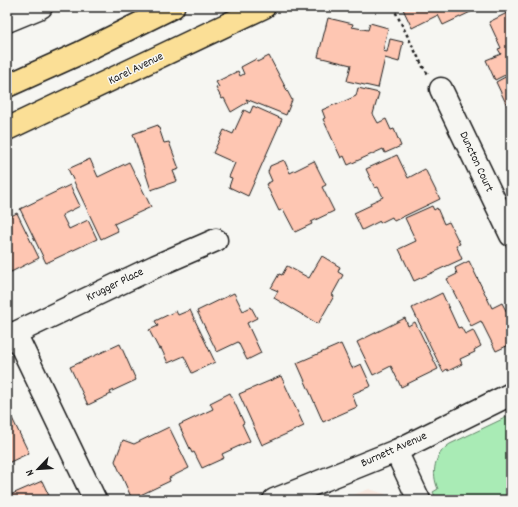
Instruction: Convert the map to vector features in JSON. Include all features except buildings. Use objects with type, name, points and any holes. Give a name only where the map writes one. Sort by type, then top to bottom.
[{"type":"main road","points":[[7,86],[78,54],[173,7]]},
{"type":"main road","name":"Karel Avenue","points":[[7,130],[264,7]]},
{"type":"street","points":[[7,21],[41,7]]},
{"type":"street","name":"Duncton Court","points":[[441,89],[511,235]]},
{"type":"street","name":"Krugger Place","points":[[95,500],[11,335],[156,266],[216,240]]},
{"type":"street","name":"Burnett Avenue","points":[[274,500],[396,451],[511,394]]},
{"type":"street","points":[[396,451],[419,500]]},
{"type":"path","points":[[394,7],[423,68],[441,89]]},
{"type":"shaded area","points":[[369,489],[385,494],[388,500],[340,500]]},
{"type":"green space","points":[[511,415],[511,500],[437,500],[433,492],[438,489],[435,477],[435,464],[440,453],[450,444]]}]
